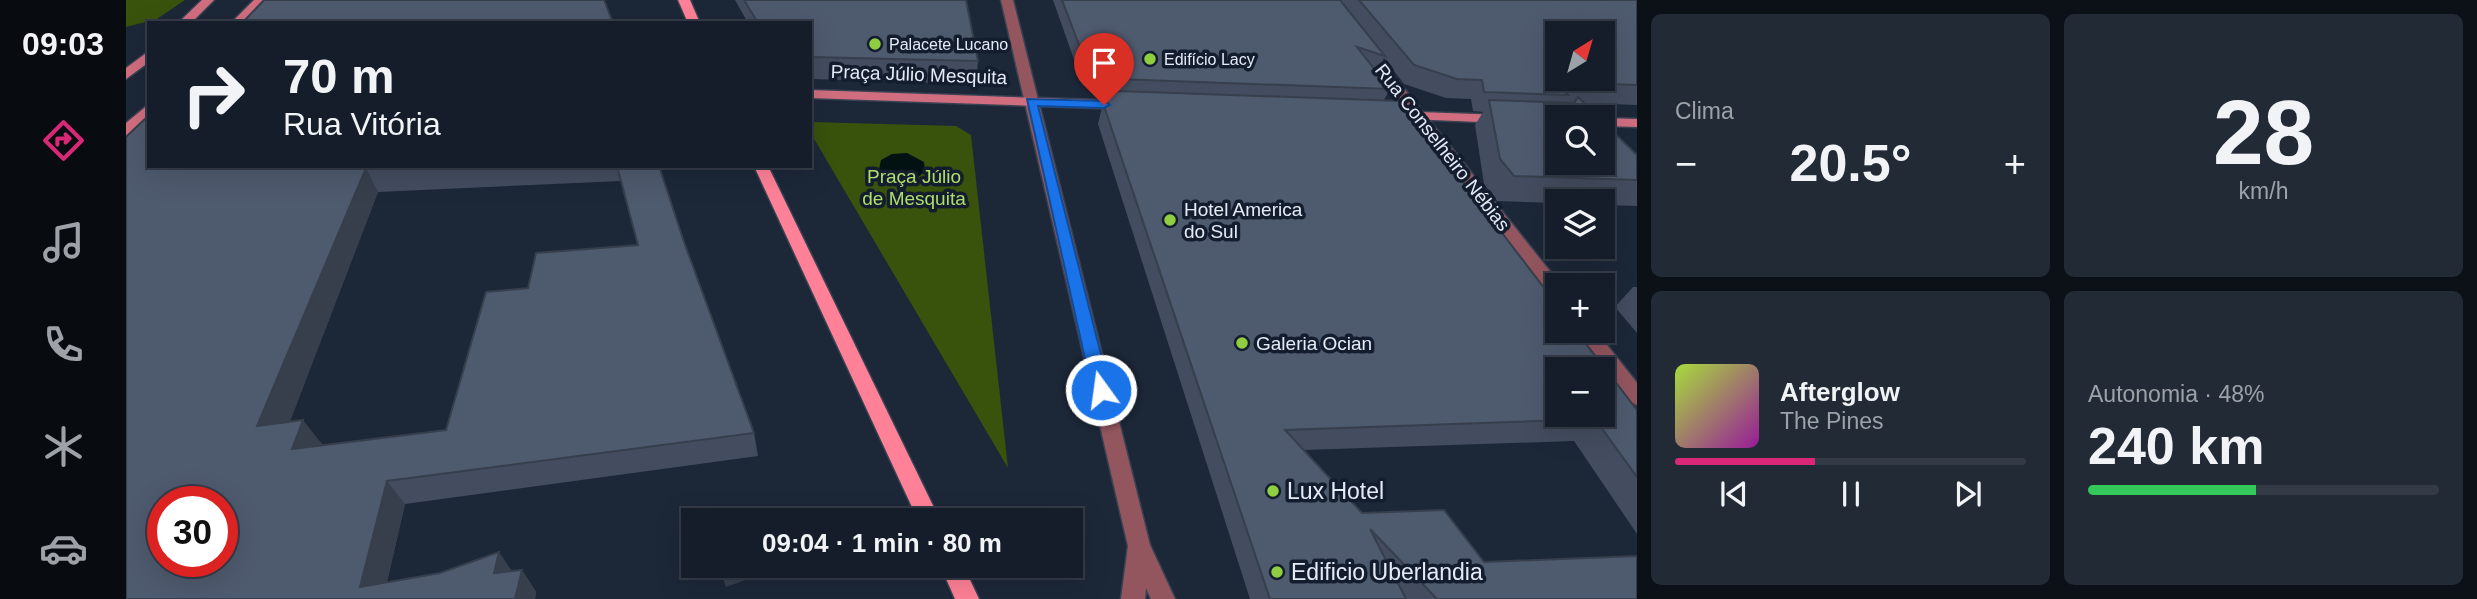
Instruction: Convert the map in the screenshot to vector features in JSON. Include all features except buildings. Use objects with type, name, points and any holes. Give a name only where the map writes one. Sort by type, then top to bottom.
[{"type":"main road","points":[[684,0],[693,21]]},
{"type":"main road","points":[[762,168],[923,508]]},
{"type":"main road","points":[[957,578],[967,599]]},
{"type":"street","points":[[186,21],[208,0]]},
{"type":"street","points":[[239,21],[260,0]]},
{"type":"street","points":[[1007,0],[1031,102],[1145,106]]},
{"type":"street","name":"Rua Conselheiro Nébias","points":[[1353,32],[1545,278]]},
{"type":"street","points":[[126,58],[147,58]]},
{"type":"street","points":[[126,75],[147,58]]},
{"type":"street","name":"Praça Júlio Mesquita","points":[[812,94],[1031,102],[1139,546],[1163,599]]},
{"type":"street","points":[[126,131],[147,110]]},
{"type":"street","points":[[1380,114],[1519,119]]},
{"type":"street","points":[[1615,122],[1637,123]]},
{"type":"street","points":[[1595,343],[1637,397]]},
{"type":"street","name":"Praça Júlio Mesquita","points":[[1133,599],[1139,546]]},
{"type":"green space","points":[[126,0],[185,0],[157,19],[126,27]]},
{"type":"green space","name":"Praça Júlio de Mesquita","points":[[812,122],[956,126],[971,135],[1008,468],[812,135]]},
{"type":"shaded area","points":[[907,153],[924,162],[925,171],[920,176],[896,180],[879,169],[881,160],[892,154]]},
{"type":"place","name":"Palacete Lucano","points":[[875,44]]},
{"type":"place","name":"Edifício Lacy","points":[[1150,59]]},
{"type":"place","name":"Hotel America do Sul","points":[[1170,220]]},
{"type":"place","name":"Galeria Ocian","points":[[1242,343]]},
{"type":"place","name":"Lux Hotel","points":[[1273,491]]},
{"type":"place","name":"Edificio Uberlandia","points":[[1277,572]]},
{"type":"route","points":[[1101,390],[1031,102],[1104,105]]}]
